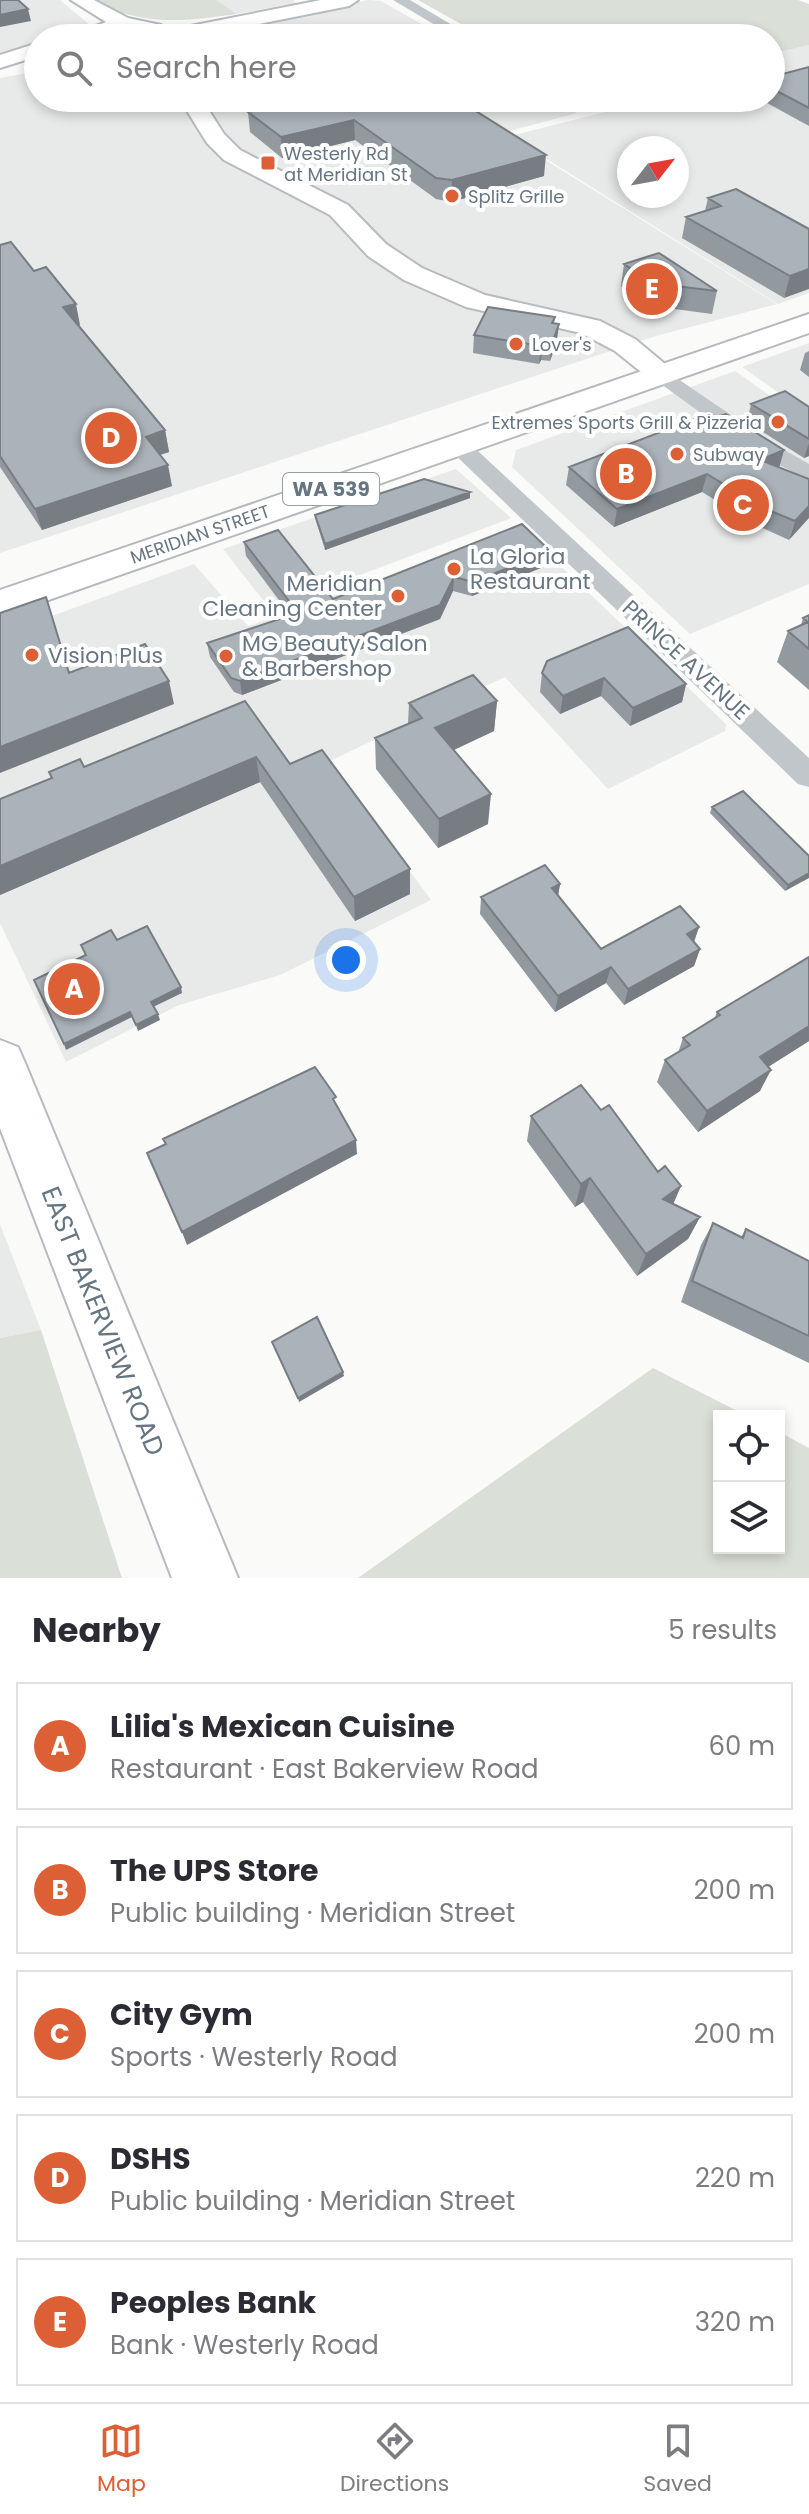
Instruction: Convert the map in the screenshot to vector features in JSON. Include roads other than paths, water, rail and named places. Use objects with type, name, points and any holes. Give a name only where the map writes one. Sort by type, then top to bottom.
[{"type":"highway","name":"MERIDIAN STREET","points":[[0,586],[523,407],[656,369],[809,319]]},
{"type":"highway","name":"MERIDIAN STREET","points":[[0,604],[458,445],[656,369]]},
{"type":"highway","points":[[458,445],[472,433],[495,425],[523,407]]},
{"type":"street","points":[[71,0],[96,16],[94,24]]},
{"type":"street","points":[[80,0],[131,24]]},
{"type":"street","points":[[221,24],[310,3],[349,0]]},
{"type":"street","points":[[400,0],[442,24]]},
{"type":"street","points":[[165,24],[230,22]]},
{"type":"street","points":[[0,62],[24,54]]},
{"type":"street","points":[[0,68],[24,62]]},
{"type":"street","points":[[199,112],[215,138],[232,155],[339,210],[377,250],[413,274],[476,301],[590,327],[625,345],[764,448],[809,473]]},
{"type":"street","name":"PRINCE AVENUE","points":[[458,445],[809,776]]},
{"type":"street","name":"EAST BAKERVIEW ROAD","points":[[0,1063],[205,1578]]},
{"type":"place","name":"Westerly Rd at Meridian St","points":[[268,163]]},
{"type":"place","name":"Splitz Grille","points":[[452,196]]},
{"type":"place","name":"Peoples Bank","points":[[652,289]]},
{"type":"place","name":"Lover's","points":[[516,344]]},
{"type":"place","name":"Extremes Sports Grill & Pizzeria","points":[[778,422]]},
{"type":"place","name":"DSHS","points":[[111,438]]},
{"type":"place","name":"Subway","points":[[677,454]]},
{"type":"place","name":"The UPS Store","points":[[626,474]]},
{"type":"place","name":"City Gym","points":[[743,505]]},
{"type":"place","name":"La Gloria Restaurant","points":[[454,569]]},
{"type":"place","name":"Meridian Cleaning Center","points":[[398,596]]},
{"type":"place","name":"Vision Plus","points":[[32,655]]},
{"type":"place","name":"MG Beauty Salon & Barbershop","points":[[226,656]]},
{"type":"place","name":"Lilia's Mexican Cuisine","points":[[74,989]]}]
